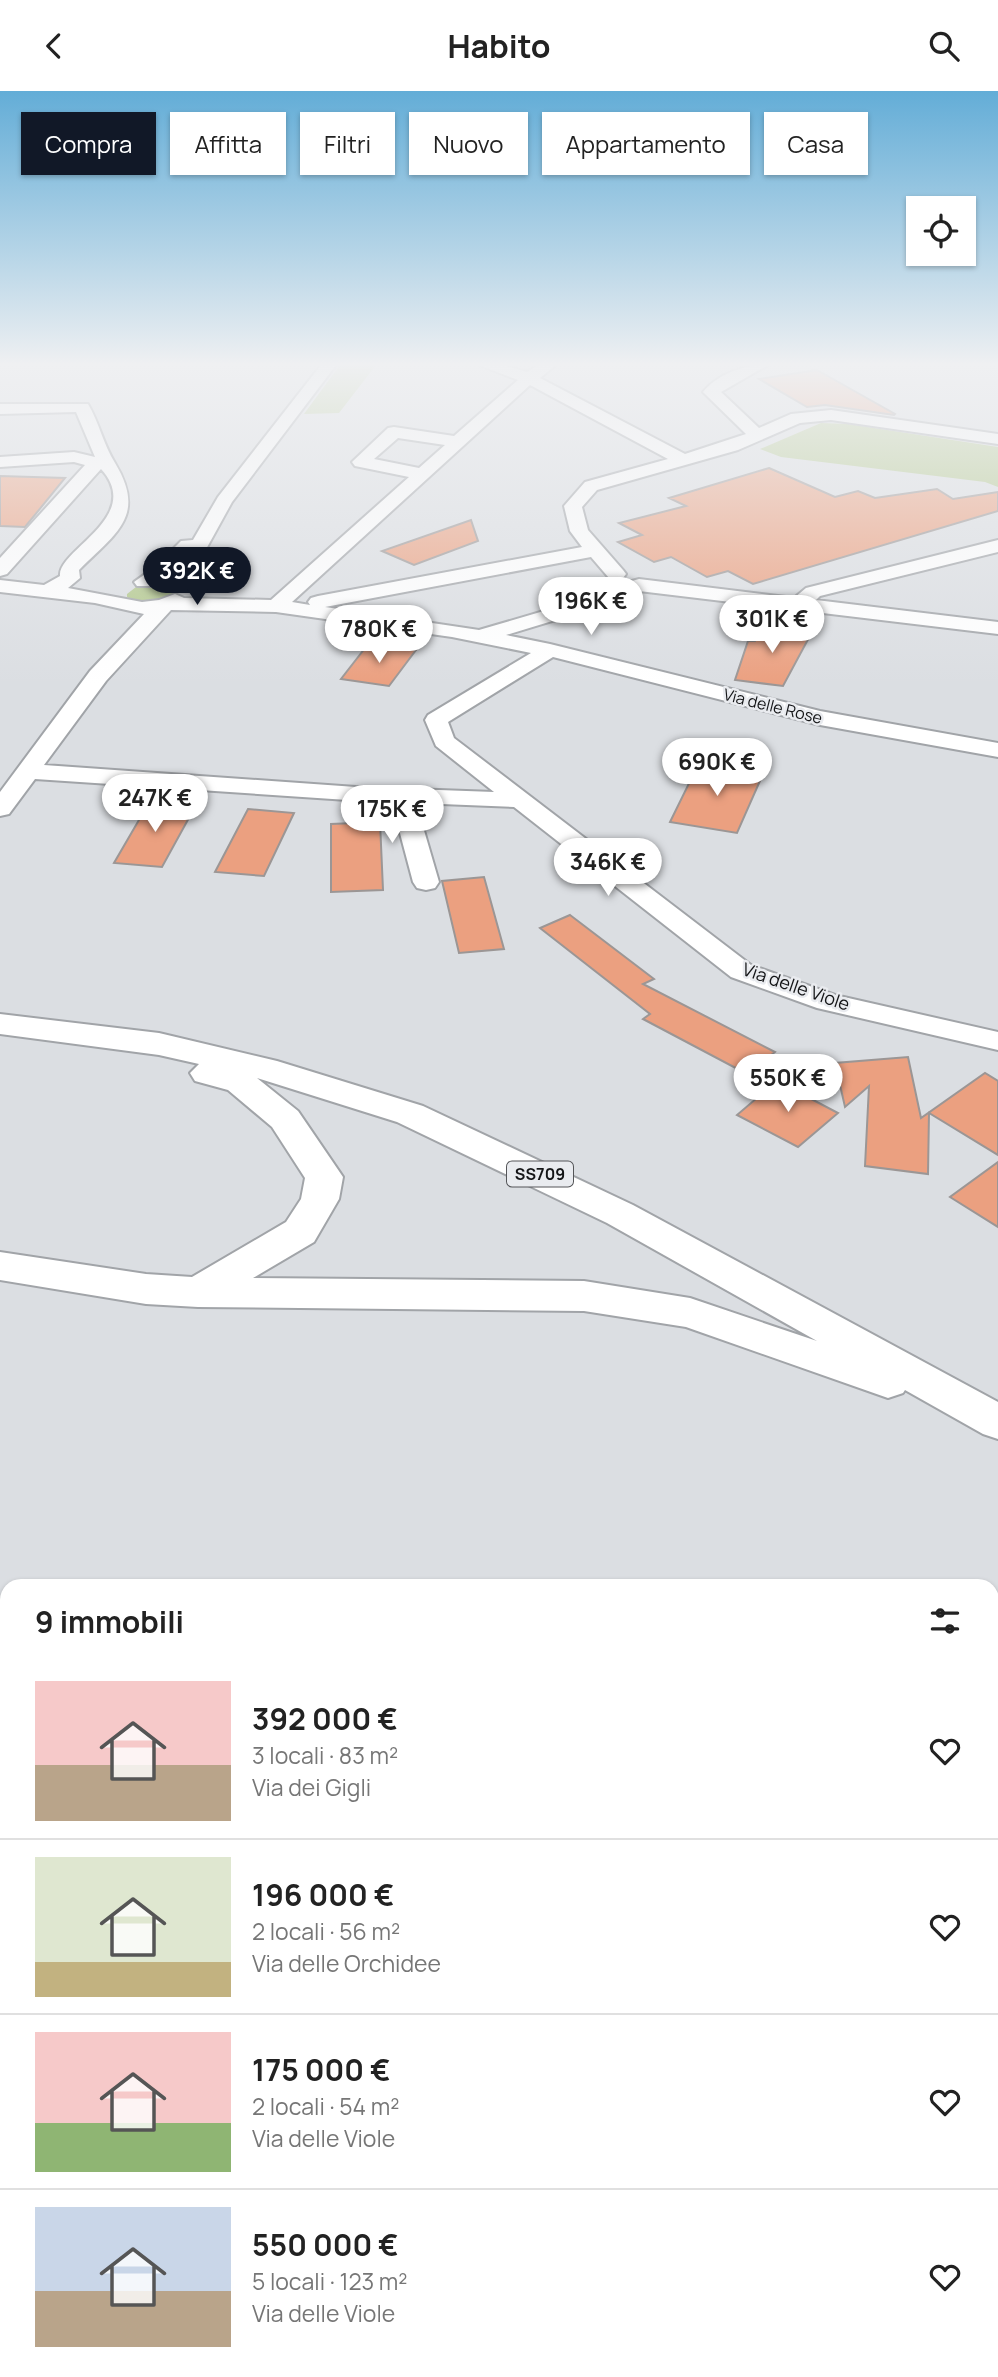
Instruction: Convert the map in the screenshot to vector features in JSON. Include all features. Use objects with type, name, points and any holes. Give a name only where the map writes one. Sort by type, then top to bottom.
[{"type":"highway","name":"SS709","points":[[0,1024],[49,1028],[159,1044],[265,1069],[410,1114],[620,1214],[995,1420]]},
{"type":"highway","points":[[49,1028],[240,1082],[285,1119],[324,1177],[320,1199],[300,1232],[198,1292]]},
{"type":"highway","points":[[0,1266],[146,1289],[584,1297],[690,1313],[995,1420]]},
{"type":"street","points":[[0,570],[94,472]]},
{"type":"street","points":[[50,590],[70,578],[69,569],[110,528],[120,508],[120,489],[112,472]]},
{"type":"street","points":[[0,809],[98,676],[148,629],[172,596],[181,562],[249,472]]},
{"type":"street","points":[[412,472],[423,474]]},
{"type":"street","points":[[282,607],[426,472]]},
{"type":"street","points":[[639,472],[591,486],[573,506],[579,531],[597,550],[611,581],[625,591],[639,585],[998,628]]},
{"type":"street","points":[[798,605],[813,592],[998,546]]},
{"type":"street","points":[[0,586],[50,590],[126,605],[172,596],[282,607],[597,550]]},
{"type":"street","points":[[126,605],[117,596],[120,592],[181,562]]},
{"type":"street","points":[[481,637],[578,607],[611,581]]},
{"type":"street","points":[[50,590],[162,582],[172,596]]},
{"type":"street","points":[[98,676],[126,605]]},
{"type":"street","name":"Via delle Rose","points":[[282,607],[481,637],[557,652],[820,718],[998,750]]},
{"type":"street","points":[[557,652],[578,607]]},
{"type":"street","points":[[116,627],[148,629]]},
{"type":"street","name":"Via delle Viole","points":[[557,652],[436,720],[444,741],[741,971],[827,1002],[998,1041]]},
{"type":"street","points":[[29,771],[402,796],[520,800]]},
{"type":"street","points":[[402,796],[426,882]]},
{"type":"green space","points":[[901,472],[998,472],[998,487],[985,482]]},
{"type":"green space","points":[[165,585],[173,590],[173,596],[144,603],[127,597],[136,587]]},
{"type":"building","points":[[757,472],[777,472],[835,497],[858,491],[875,498],[937,489],[953,499],[998,492],[998,511],[753,584],[728,571],[707,577],[671,557],[654,562],[618,542],[642,535],[619,523],[686,506],[669,498]]},
{"type":"building","points":[[0,476],[65,478],[25,527],[0,526]]},
{"type":"building","points":[[471,520],[478,541],[414,565],[382,551]]},
{"type":"building","points":[[765,624],[812,632],[783,686],[735,680],[748,641],[755,641]]},
{"type":"building","points":[[369,643],[416,650],[389,686],[341,679]]},
{"type":"building","points":[[699,763],[763,774],[737,833],[670,822]]},
{"type":"building","points":[[150,801],[196,805],[162,867],[114,863]]},
{"type":"building","points":[[248,809],[294,813],[264,876],[215,872]]},
{"type":"building","points":[[380,822],[383,890],[331,892],[331,824]]},
{"type":"building","points":[[484,877],[504,949],[459,953],[442,881]]},
{"type":"building","points":[[570,915],[654,979],[643,984],[775,1052],[747,1074],[643,1019],[650,1014],[540,928]]},
{"type":"building","points":[[908,1057],[921,1118],[985,1073],[998,1081],[998,1155],[929,1113],[928,1174],[865,1166],[869,1086],[845,1107],[835,1063]]},
{"type":"building","points":[[777,1081],[838,1113],[798,1147],[737,1115]]},
{"type":"building","points":[[998,1162],[998,1227],[950,1197]]}]
